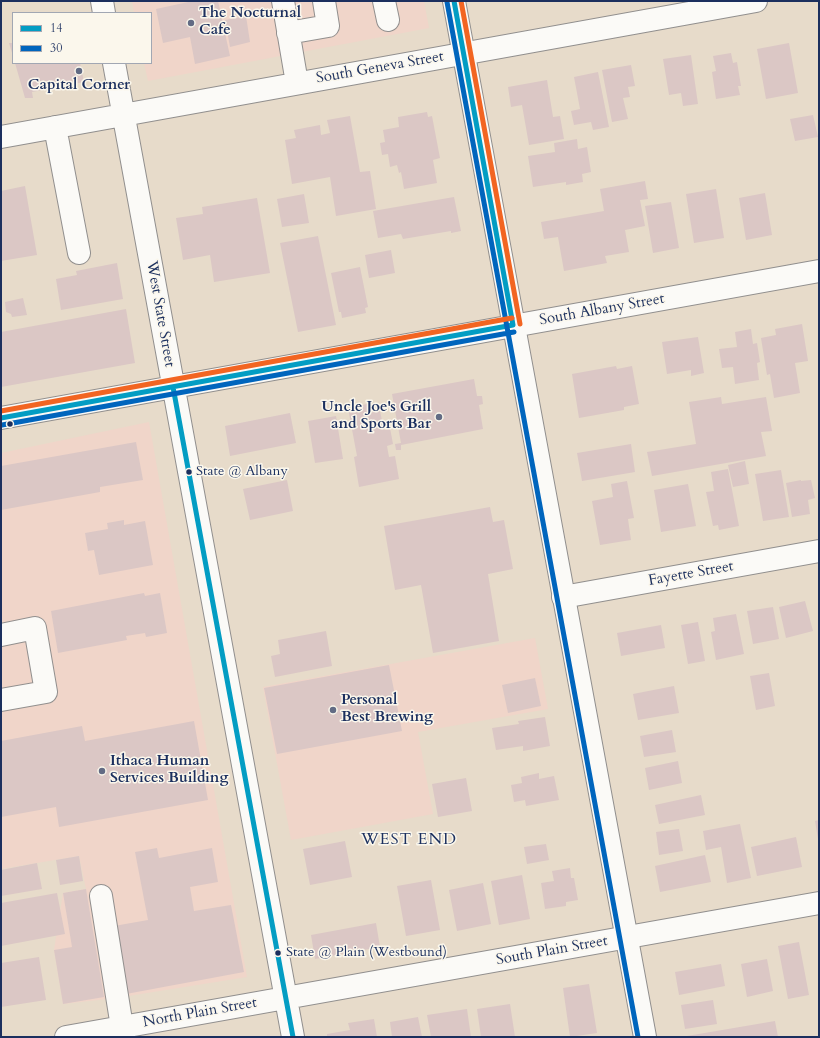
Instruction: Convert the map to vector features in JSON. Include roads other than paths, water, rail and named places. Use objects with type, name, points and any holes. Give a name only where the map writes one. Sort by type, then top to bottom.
[{"type":"main road","points":[[102,1],[104,12]]},
{"type":"main road","points":[[283,1],[296,83]]},
{"type":"main road","points":[[288,33],[328,26],[324,1]]},
{"type":"main road","points":[[454,1],[645,1037]]},
{"type":"main road","name":"South Geneva Street","points":[[1,136],[756,1]]},
{"type":"main road","name":"West State Street","points":[[114,64],[293,1037]]},
{"type":"main road","points":[[55,127],[79,254]]},
{"type":"main road","name":"South Albany Street","points":[[1,418],[819,271]]},
{"type":"main road","name":"Fayette Street","points":[[564,597],[819,551]]},
{"type":"main road","points":[[1,635],[35,628],[46,692],[1,700]]},
{"type":"main road","points":[[101,896],[122,1027]]},
{"type":"main road","name":"South Plain Street","points":[[286,998],[819,903]]},
{"type":"main road","name":"North Plain Street","points":[[66,1037],[286,998]]},
{"type":"place","name":"The Nocturnal Cafe","points":[[191,23]]},
{"type":"place","name":"Capital Corner","points":[[79,71]]},
{"type":"place","name":"Uncle Joe's Grill and Sports Bar","points":[[439,417]]},
{"type":"place","name":"State @ Albany","points":[[189,472]]},
{"type":"place","name":"Personal Best Brewing","points":[[333,710]]},
{"type":"place","name":"Ithaca Human Services Building","points":[[102,771]]},
{"type":"place","name":"State @ Plain (Westbound)","points":[[278,953]]},
{"type":"district","name":"WEST END","points":[[409,840]]}]
